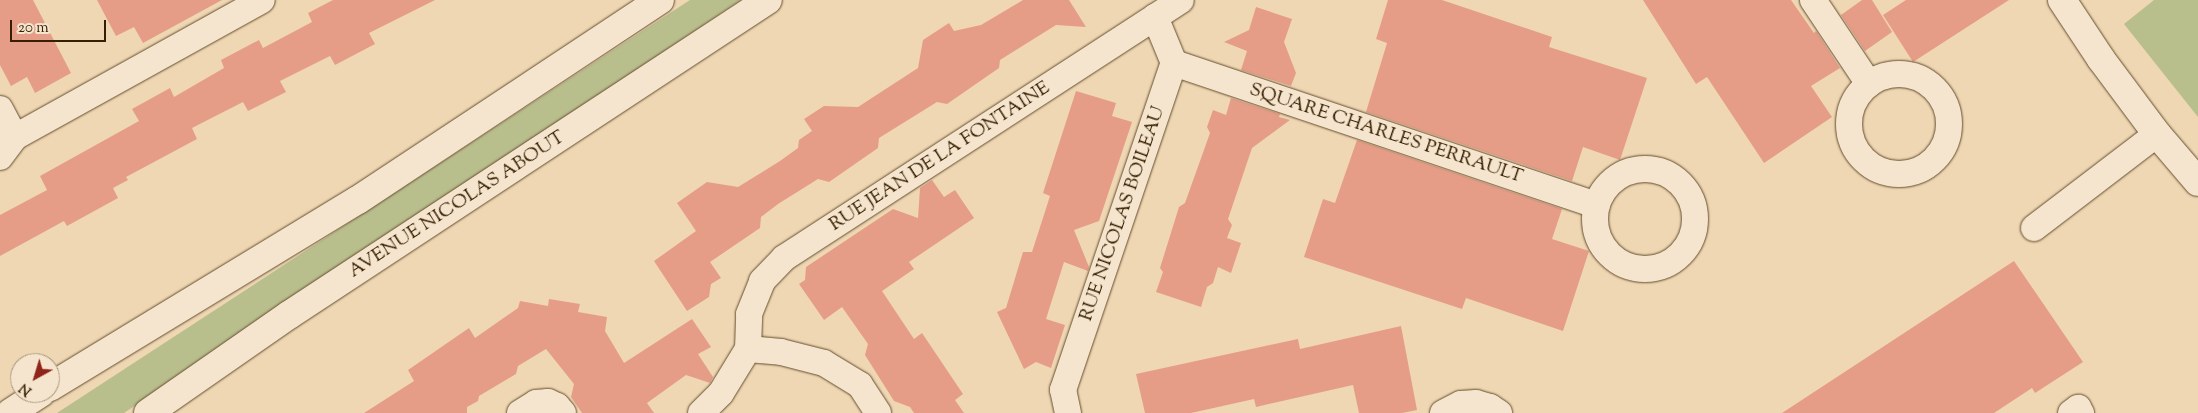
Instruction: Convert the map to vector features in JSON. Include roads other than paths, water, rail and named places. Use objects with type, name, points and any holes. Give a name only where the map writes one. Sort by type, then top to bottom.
[{"type":"main road","points":[[60,381],[358,200],[660,0]]},
{"type":"main road","name":"AVENUE NICOLAS ABOUT","points":[[148,413],[289,315],[768,0]]},
{"type":"main road","points":[[2062,0],[2101,60],[2157,134],[2198,182]]},
{"type":"main road","points":[[10,413],[26,403]]},
{"type":"street","points":[[0,109],[8,147],[262,0]]},
{"type":"street","name":"RUE JEAN DE LA FONTAINE","points":[[748,348],[749,314],[762,281],[784,258],[1181,0]]},
{"type":"street","points":[[1813,0],[1869,84]]},
{"type":"street","points":[[1155,17],[1174,63]]},
{"type":"street","name":"SQUARE CHARLES PERRAULT","points":[[1174,63],[1597,204]]},
{"type":"street","name":"RUE NICOLAS BOILEAU","points":[[1068,413],[1063,390],[1174,63]]},
{"type":"street","points":[[2034,228],[2157,134]]},
{"type":"street","points":[[701,413],[721,393],[748,348],[781,352],[824,363],[860,386],[878,413]]},
{"type":"street","points":[[520,413],[536,404],[548,402],[557,406],[563,413]]},
{"type":"street","points":[[1443,413],[1461,404],[1476,404],[1490,407],[1499,413]]},
{"type":"street","points":[[2071,413],[2078,408],[2081,413]]}]
